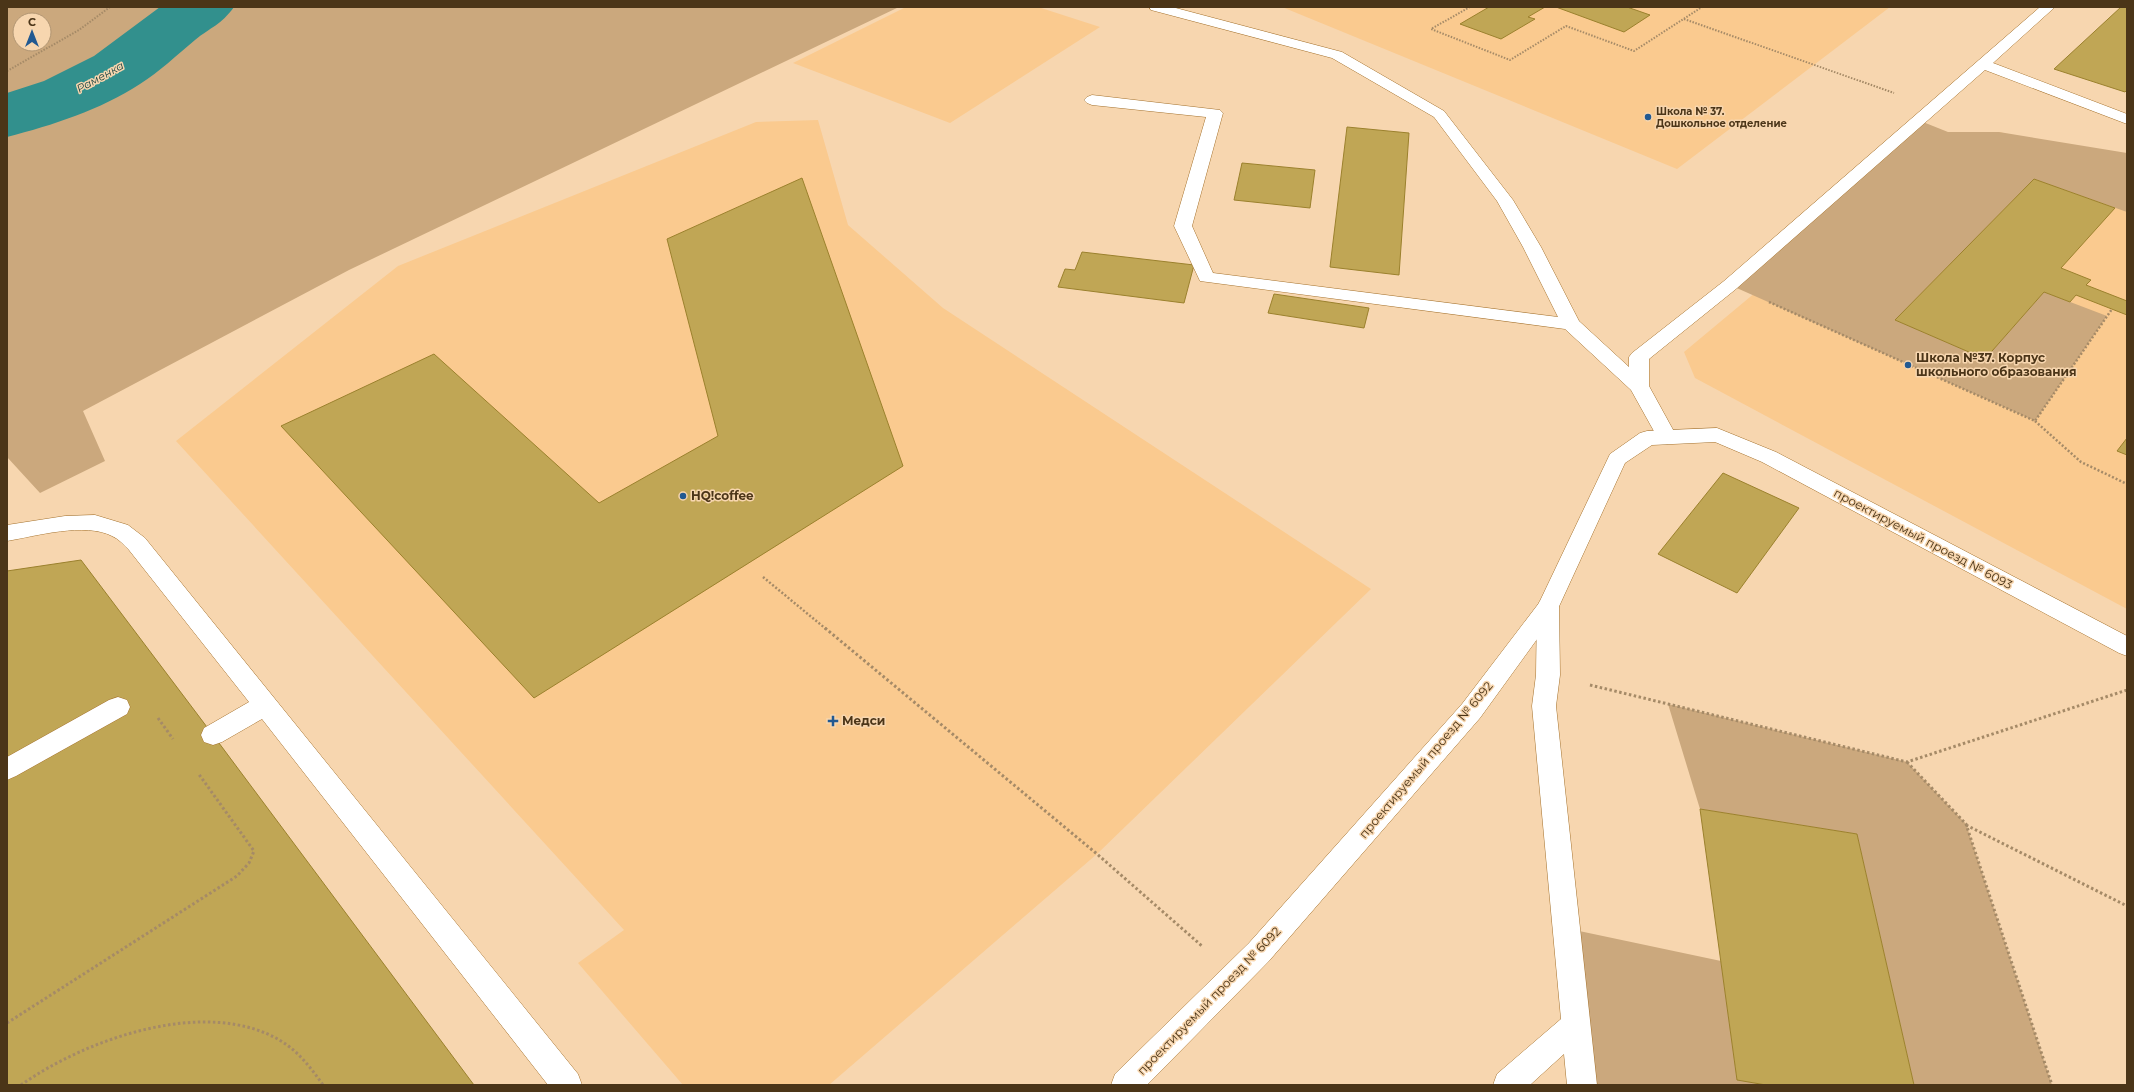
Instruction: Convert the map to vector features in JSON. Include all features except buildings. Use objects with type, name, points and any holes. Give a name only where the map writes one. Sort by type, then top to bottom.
[{"type":"street","points":[[1156,7],[1337,55],[1439,114],[1505,200],[1571,324],[1639,386],[1667,437]]},
{"type":"street","points":[[1639,386],[1639,358],[1730,285],[2048,7]]},
{"type":"street","points":[[1982,64],[2127,119]]},
{"type":"street","points":[[1092,100],[1215,113],[1183,226],[1206,277],[1571,324]]},
{"type":"street","name":"проектируемый проезд № 6092","points":[[1126,1085],[1259,952],[1471,711],[1548,607],[1617,459],[1647,438],[1717,435]]},
{"type":"street","name":"проектируемый проезд № 6093","points":[[1717,435],[1783,464],[2127,647]]},
{"type":"street","points":[[7,533],[85,523],[107,526],[120,530],[137,544],[568,1085]]},
{"type":"street","points":[[1548,607],[1548,675],[1544,706],[1582,1085]]},
{"type":"street","points":[[213,735],[265,705]]},
{"type":"street","points":[[7,769],[118,707]]},
{"type":"street","points":[[1508,1085],[1575,1025]]},
{"type":"path","points":[[7,71],[79,30],[110,7]]},
{"type":"path","points":[[1470,7],[1431,29],[1510,60],[1566,26],[1634,51],[1702,7]]},
{"type":"path","points":[[1683,19],[1934,107]]},
{"type":"path","points":[[1730,285],[2035,421],[2081,462],[2127,484]]},
{"type":"path","points":[[2035,421],[2112,309]]},
{"type":"path","points":[[763,577],[1097,854],[1236,975]]},
{"type":"path","points":[[1548,675],[1907,762],[2127,690]]},
{"type":"path","points":[[118,707],[129,703],[141,702],[150,707],[177,745]]},
{"type":"path","points":[[1907,762],[1966,824],[2127,906]]},
{"type":"path","points":[[7,1023],[237,876],[249,863],[254,851],[195,770]]},
{"type":"path","points":[[1966,824],[2052,1085]]},
{"type":"path","points":[[21,1085],[79,1052],[133,1032],[186,1022],[233,1025],[274,1038],[307,1061],[323,1085]]},
{"type":"shaded area","points":[[7,7],[899,7],[349,270],[83,411],[105,461],[40,493],[7,457]]},
{"type":"shaded area","points":[[906,7],[1038,7],[1100,27],[950,123],[793,63]]},
{"type":"shaded area","name":"Школа № 37. Дошкольное отделение","points":[[1282,7],[1890,7],[1677,169]]},
{"type":"shaded area","name":"Медси","points":[[818,120],[848,225],[943,308],[1371,589],[1097,854],[829,1085],[683,1085],[578,963],[624,930],[176,441],[398,266],[756,122]]},
{"type":"shaded area","points":[[1918,120],[1948,132],[1999,132],[2127,153],[2127,212],[2034,179],[1895,320],[1985,359],[2044,292],[2107,316],[2035,421],[1730,285]]},
{"type":"shaded area","name":"Школа №37. Корпус школьного образования","points":[[1948,132],[1999,132],[2127,161],[2127,609],[1695,378],[1684,352]]},
{"type":"shaded area","points":[[1668,704],[1907,762],[1966,824],[2052,1085],[1914,1085],[1857,834],[1700,809]]},
{"type":"shaded area","points":[[1565,928],[1721,961],[1737,1079],[1766,1085],[1582,1085]]},
{"type":"waterway","name":"Раменка","points":[[7,116],[68,95],[117,70],[175,25],[203,7]]},
{"type":"place","name":"Школа № 37. Дошкольное отделение","points":[[1648,117]]},
{"type":"place","name":"Школа №37. Корпус школьного образования","points":[[1908,365]]},
{"type":"place","name":"HQ!coffee","points":[[683,496]]},
{"type":"place","name":"Медси","points":[[833,721]]}]
